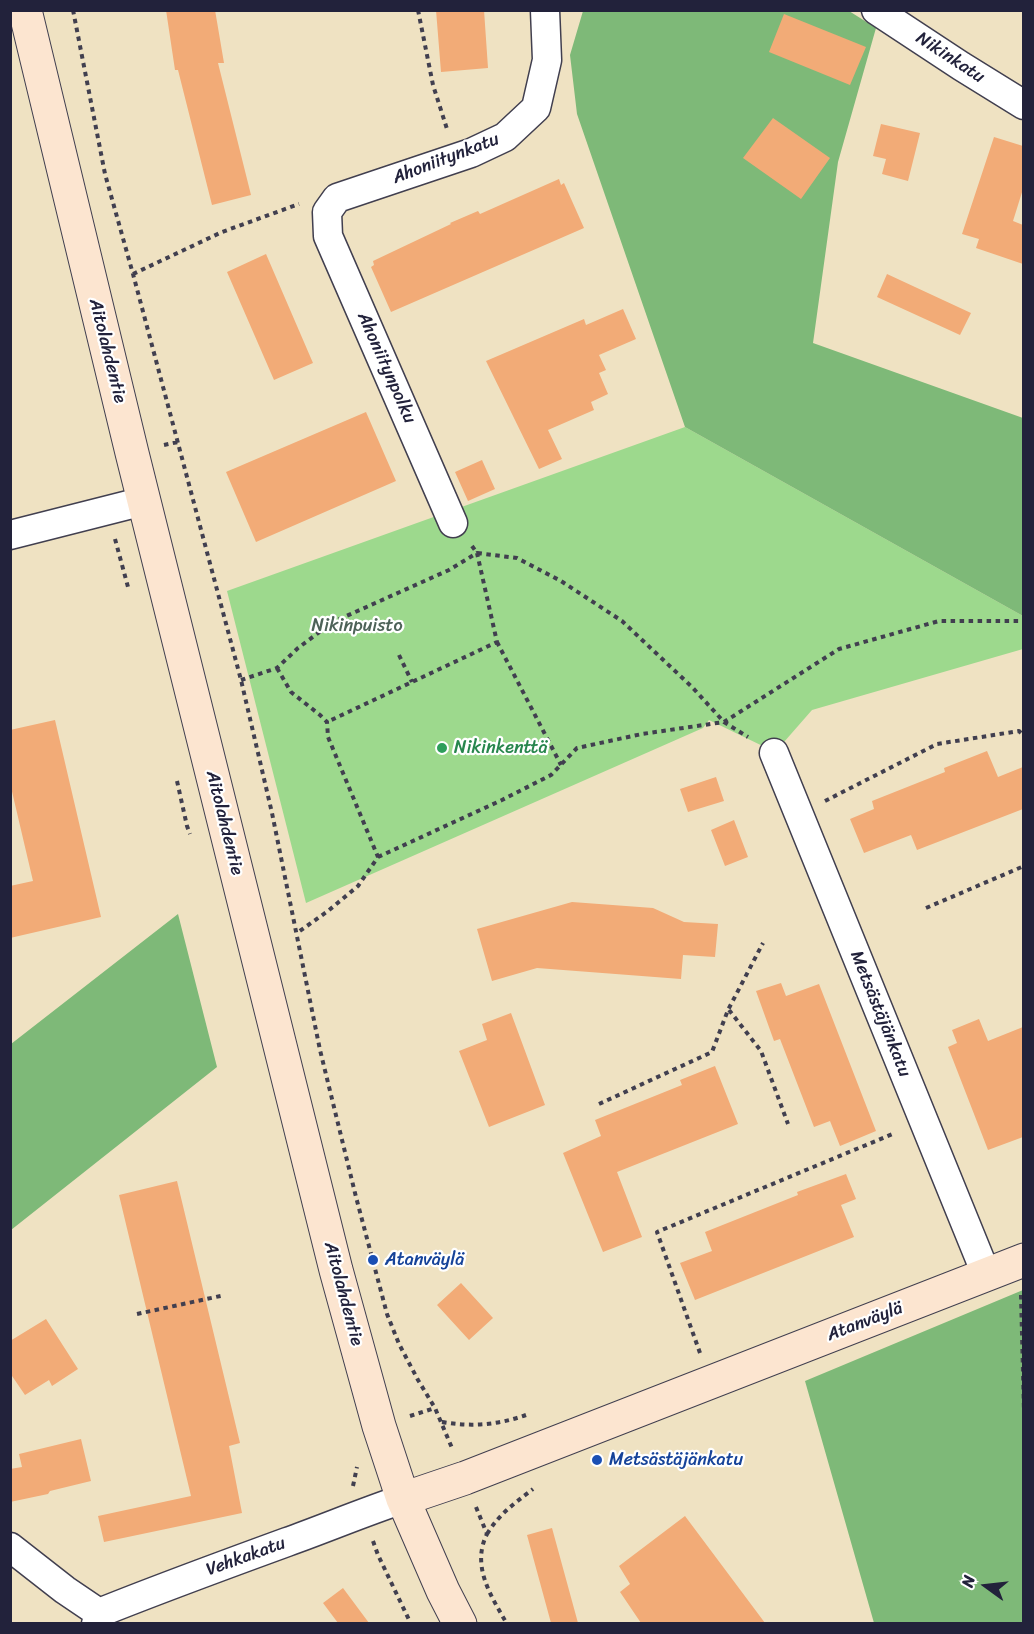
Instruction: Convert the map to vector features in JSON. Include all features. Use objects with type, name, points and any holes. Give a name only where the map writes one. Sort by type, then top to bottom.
[{"type":"main road","name":"Aitolahdentie","points":[[25,10],[144,501],[336,1270],[403,1499],[443,1591],[460,1623]]},
{"type":"main road","name":"Atanväylä","points":[[403,1499],[465,1478],[1023,1260]]},
{"type":"street","name":"Ahoniitynkatu","points":[[327,212],[337,198],[471,153],[506,137],[536,108],[547,60],[545,10]]},
{"type":"street","name":"Nikinkatu","points":[[876,10],[1023,105]]},
{"type":"street","name":"Ahoniitynpolku","points":[[327,212],[328,236],[453,523]]},
{"type":"street","points":[[10,535],[144,501]]},
{"type":"street","name":"Metsästäjänkatu","points":[[774,753],[986,1274]]},
{"type":"street","name":"Vehkakatu","points":[[97,1618],[156,1590],[403,1499]]},
{"type":"street","points":[[10,1547],[97,1618]]},
{"type":"path","points":[[73,10],[105,174],[241,680],[272,813],[320,1050],[387,1314],[399,1344],[435,1408],[487,1534],[482,1544],[481,1558],[487,1587],[507,1623]]},
{"type":"path","points":[[418,10],[433,85],[457,158]]},
{"type":"path","points":[[133,274],[222,232],[303,203],[327,212]]},
{"type":"path","points":[[453,523],[477,553],[497,642],[561,765]]},
{"type":"path","points":[[241,680],[277,668],[298,648],[333,622],[450,570],[477,553],[517,558],[561,581],[622,621],[692,687],[724,722],[774,753]]},
{"type":"path","points":[[297,933],[358,886],[378,857],[551,775],[577,748],[642,734],[724,722],[839,649],[939,621],[1023,621]]},
{"type":"path","points":[[327,722],[497,642]]},
{"type":"path","points":[[399,656],[412,682]]},
{"type":"path","points":[[277,668],[291,692],[327,722],[328,738],[378,857]]},
{"type":"path","points":[[799,814],[937,744],[1019,731],[1023,736]]},
{"type":"path","points":[[926,908],[1023,866]]},
{"type":"path","points":[[599,1104],[712,1052],[728,1010],[763,943]]},
{"type":"path","points":[[728,1010],[761,1051],[788,1124]]},
{"type":"path","points":[[700,1355],[657,1232],[924,1121]]},
{"type":"path","points":[[1021,1293],[1023,1411]]},
{"type":"path","points":[[137,1314],[225,1295]]},
{"type":"green space","points":[[583,11],[849,11],[876,28],[838,162],[813,343],[1023,418],[1023,616],[685,427],[577,114],[570,55]]},
{"type":"green space","name":"Nikinpuisto","points":[[685,427],[1023,616],[1023,649],[812,710],[773,751],[709,720],[703,728],[306,903],[227,591]]},
{"type":"green space","points":[[178,914],[217,1067],[11,1230],[11,1044]]},
{"type":"green space","points":[[1023,1290],[1023,1623],[874,1623],[805,1381]]},
{"type":"building","points":[[166,10],[215,10],[224,63],[218,63],[251,195],[212,205],[178,70],[175,70]]},
{"type":"building","points":[[436,10],[484,10],[488,68],[441,72]]},
{"type":"building","points":[[784,14],[866,47],[850,85],[769,52]]},
{"type":"building","points":[[773,118],[830,158],[801,199],[743,158]]},
{"type":"building","points":[[881,124],[920,133],[908,181],[882,174],[886,159],[873,156]]},
{"type":"building","points":[[994,137],[1023,146],[1023,189],[1013,221],[1023,225],[1023,264],[976,248],[979,239],[962,234]]},
{"type":"building","points":[[559,179],[561,185],[564,183],[584,228],[391,312],[371,267],[374,265],[373,261],[450,223],[478,211],[480,214]]},
{"type":"building","points":[[266,254],[313,363],[274,380],[227,272]]},
{"type":"building","points":[[887,274],[971,313],[960,335],[877,297]]},
{"type":"building","points":[[623,309],[636,339],[599,355],[606,370],[599,373],[608,394],[591,402],[594,410],[548,430],[562,459],[539,469],[486,361],[584,319],[586,325]]},
{"type":"building","points":[[366,412],[396,481],[256,542],[226,472]]},
{"type":"building","points":[[482,460],[495,489],[468,501],[455,472]]},
{"type":"building","points":[[55,720],[101,917],[10,938],[10,886],[33,881],[10,783],[10,730]]},
{"type":"building","points":[[987,751],[998,777],[1023,767],[1023,809],[917,850],[911,835],[864,853],[850,819],[874,809],[872,801],[945,772],[944,768]]},
{"type":"building","points":[[716,777],[724,801],[688,812],[680,789]]},
{"type":"building","points":[[734,820],[748,857],[725,866],[711,830]]},
{"type":"building","points":[[572,902],[653,908],[684,922],[718,924],[715,957],[683,955],[681,979],[537,968],[492,981],[477,929]]},
{"type":"building","points":[[781,983],[786,996],[819,984],[876,1131],[840,1146],[830,1121],[814,1127],[780,1039],[774,1041],[756,991]]},
{"type":"building","points":[[511,1013],[545,1105],[489,1127],[459,1051],[487,1040],[482,1024]]},
{"type":"building","points":[[979,1019],[988,1041],[1023,1027],[1023,1137],[988,1150],[948,1047],[957,1043],[952,1030]]},
{"type":"building","points":[[715,1066],[738,1124],[617,1172],[642,1237],[603,1252],[563,1153],[601,1136],[595,1120],[682,1085],[680,1080]]},
{"type":"building","points":[[846,1174],[856,1199],[841,1205],[854,1237],[695,1300],[680,1263],[712,1251],[705,1232],[798,1195],[797,1192]]},
{"type":"building","points":[[177,1181],[240,1443],[229,1446],[242,1513],[104,1542],[98,1516],[191,1496],[119,1195]]},
{"type":"building","points":[[461,1283],[493,1318],[469,1340],[437,1305]]},
{"type":"building","points":[[46,1319],[78,1369],[52,1386],[49,1380],[25,1395],[10,1373],[10,1341]]},
{"type":"building","points":[[81,1439],[91,1481],[10,1502],[10,1469],[22,1467],[19,1454]]},
{"type":"building","points":[[685,1516],[765,1623],[641,1623],[620,1592],[630,1584],[619,1566]]},
{"type":"building","points":[[552,1528],[578,1623],[551,1623],[527,1535]]},
{"type":"building","points":[[343,1588],[369,1623],[338,1623],[323,1603]]},
{"type":"place","name":"Nikinkenttä","points":[[442,748]]},
{"type":"place","name":"Atanväylä","points":[[373,1260]]},
{"type":"place","name":"Metsästäjänkatu","points":[[597,1460]]}]
